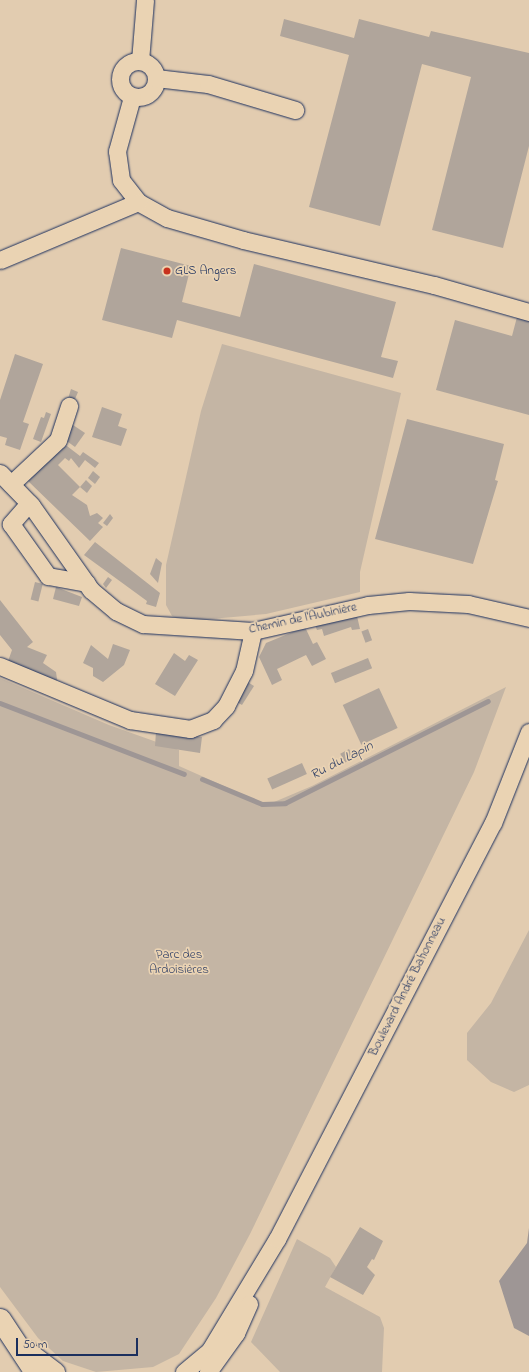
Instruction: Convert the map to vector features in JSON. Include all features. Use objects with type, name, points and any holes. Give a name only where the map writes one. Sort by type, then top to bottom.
[{"type":"main road","points":[[0,1320],[35,1372]]},
{"type":"main road","points":[[15,1342],[54,1372]]},
{"type":"street","points":[[140,61],[146,0]]},
{"type":"street","points":[[140,61],[152,66],[156,78],[149,95],[132,97],[123,90],[120,76],[128,64],[140,61]]},
{"type":"street","points":[[156,78],[208,84],[295,110]]},
{"type":"street","points":[[132,97],[117,151],[121,180],[138,202],[167,218],[243,240],[434,285],[529,312]]},
{"type":"street","points":[[0,260],[138,202]]},
{"type":"street","points":[[6,478],[58,440],[69,406]]},
{"type":"street","name":"Chemin de l'Aubinière","points":[[6,478],[29,503],[86,583],[116,612],[143,624],[253,631],[368,605],[409,601],[468,604],[529,618]]},
{"type":"street","points":[[29,503],[11,524],[40,565],[48,576],[86,583]]},
{"type":"street","points":[[0,666],[130,720],[190,728],[213,720],[226,706],[244,671],[253,631]]},
{"type":"street","name":"Boulevard André Bahonneau","points":[[184,1372],[210,1350],[277,1239],[493,823],[529,732]]},
{"type":"street","name":"Boulevard André Bahonneau","points":[[208,1372],[236,1333],[277,1239]]},
{"type":"green space","points":[[222,344],[401,393],[360,572],[360,592],[266,614],[184,621],[172,616],[166,605],[166,565],[201,411]]},
{"type":"green space","name":"Parc des Ardoisières","points":[[0,678],[109,725],[179,750],[179,766],[267,805],[312,786],[506,687],[474,772],[250,1234],[216,1298],[179,1354],[153,1367],[96,1372],[63,1361],[38,1338],[0,1287]]},
{"type":"green space","points":[[529,930],[529,1085],[514,1092],[491,1082],[467,1060],[467,1033],[491,1003]]},
{"type":"green space","points":[[297,1239],[330,1258],[336,1267],[325,1287],[380,1317],[384,1328],[382,1372],[280,1372],[251,1342]]},
{"type":"shaded area","points":[[529,1228],[529,1336],[514,1328],[499,1281],[527,1243]]},
{"type":"building","points":[[284,19],[354,38],[359,19],[429,37],[431,31],[529,53],[529,146],[503,248],[432,230],[471,77],[422,64],[380,226],[309,207],[349,55],[280,36]]},
{"type":"building","points":[[121,248],[191,266],[182,302],[240,317],[254,264],[396,302],[381,357],[398,361],[393,378],[177,320],[172,338],[102,320]]},
{"type":"building","points":[[517,317],[529,321],[529,415],[436,390],[455,320],[512,336]]},
{"type":"building","points":[[15,354],[43,364],[23,422],[29,424],[20,450],[5,445],[7,438],[0,436],[0,400]]},
{"type":"building","points":[[71,389],[78,392],[73,404],[67,402]]},
{"type":"building","points":[[102,407],[122,414],[118,426],[127,429],[121,446],[92,437]]},
{"type":"building","points":[[46,412],[51,414],[41,442],[33,439],[41,417],[44,418]]},
{"type":"building","points":[[407,419],[504,444],[495,480],[498,481],[473,564],[375,539]]},
{"type":"building","points":[[70,423],[85,433],[75,447],[64,439]]},
{"type":"building","points":[[63,443],[80,456],[83,452],[99,463],[95,468],[85,460],[79,468],[71,458],[69,461],[65,458],[58,465],[80,487],[72,495],[87,505],[90,516],[97,513],[103,518],[98,523],[103,527],[90,541],[28,481],[33,475],[31,473]]},
{"type":"building","points":[[93,471],[100,477],[95,484],[88,478]]},
{"type":"building","points":[[86,480],[92,486],[87,493],[80,487]]},
{"type":"building","points":[[110,514],[113,518],[107,526],[103,523]]},
{"type":"building","points":[[95,542],[160,593],[156,607],[146,604],[147,601],[84,555]]},
{"type":"building","points":[[156,558],[162,563],[158,583],[150,574]]},
{"type":"building","points":[[108,577],[112,580],[106,588],[103,584]]},
{"type":"building","points":[[35,582],[43,584],[38,601],[31,599]]},
{"type":"building","points":[[56,587],[82,597],[79,606],[53,599]]},
{"type":"building","points":[[0,600],[33,642],[27,647],[47,655],[43,663],[56,672],[58,686],[7,664],[12,650],[0,635]]},
{"type":"building","points":[[357,616],[360,629],[352,630],[351,627],[324,636],[322,629],[317,630],[315,625]]},
{"type":"building","points":[[305,627],[313,644],[317,642],[326,659],[312,666],[306,655],[277,669],[282,680],[272,685],[259,657],[266,643]]},
{"type":"building","points":[[368,629],[372,640],[366,643],[361,631]]},
{"type":"building","points":[[113,644],[130,650],[124,665],[103,682],[93,676],[93,668],[83,663],[91,645],[108,659]]},
{"type":"building","points":[[174,653],[185,661],[189,655],[198,660],[175,696],[155,684]]},
{"type":"building","points":[[368,658],[372,668],[335,683],[331,673]]},
{"type":"building","points":[[246,681],[254,686],[242,705],[235,701]]},
{"type":"building","points":[[379,688],[398,728],[361,745],[343,705]]},
{"type":"building","points":[[156,732],[202,737],[200,753],[155,746]]},
{"type":"building","points":[[349,749],[354,758],[345,763],[340,754]]},
{"type":"building","points":[[302,763],[307,774],[272,789],[267,778]]},
{"type":"building","points":[[360,1227],[383,1241],[374,1260],[372,1259],[367,1267],[375,1275],[363,1295],[330,1277]]},
{"type":"waterway","name":"Ru du Lapin","points":[[202,779],[262,804],[285,803],[488,701]]},
{"type":"waterway","name":"Ru du Lapin","points":[[0,703],[184,774]]},
{"type":"place","name":"GLS Angers","points":[[167,271]]}]
